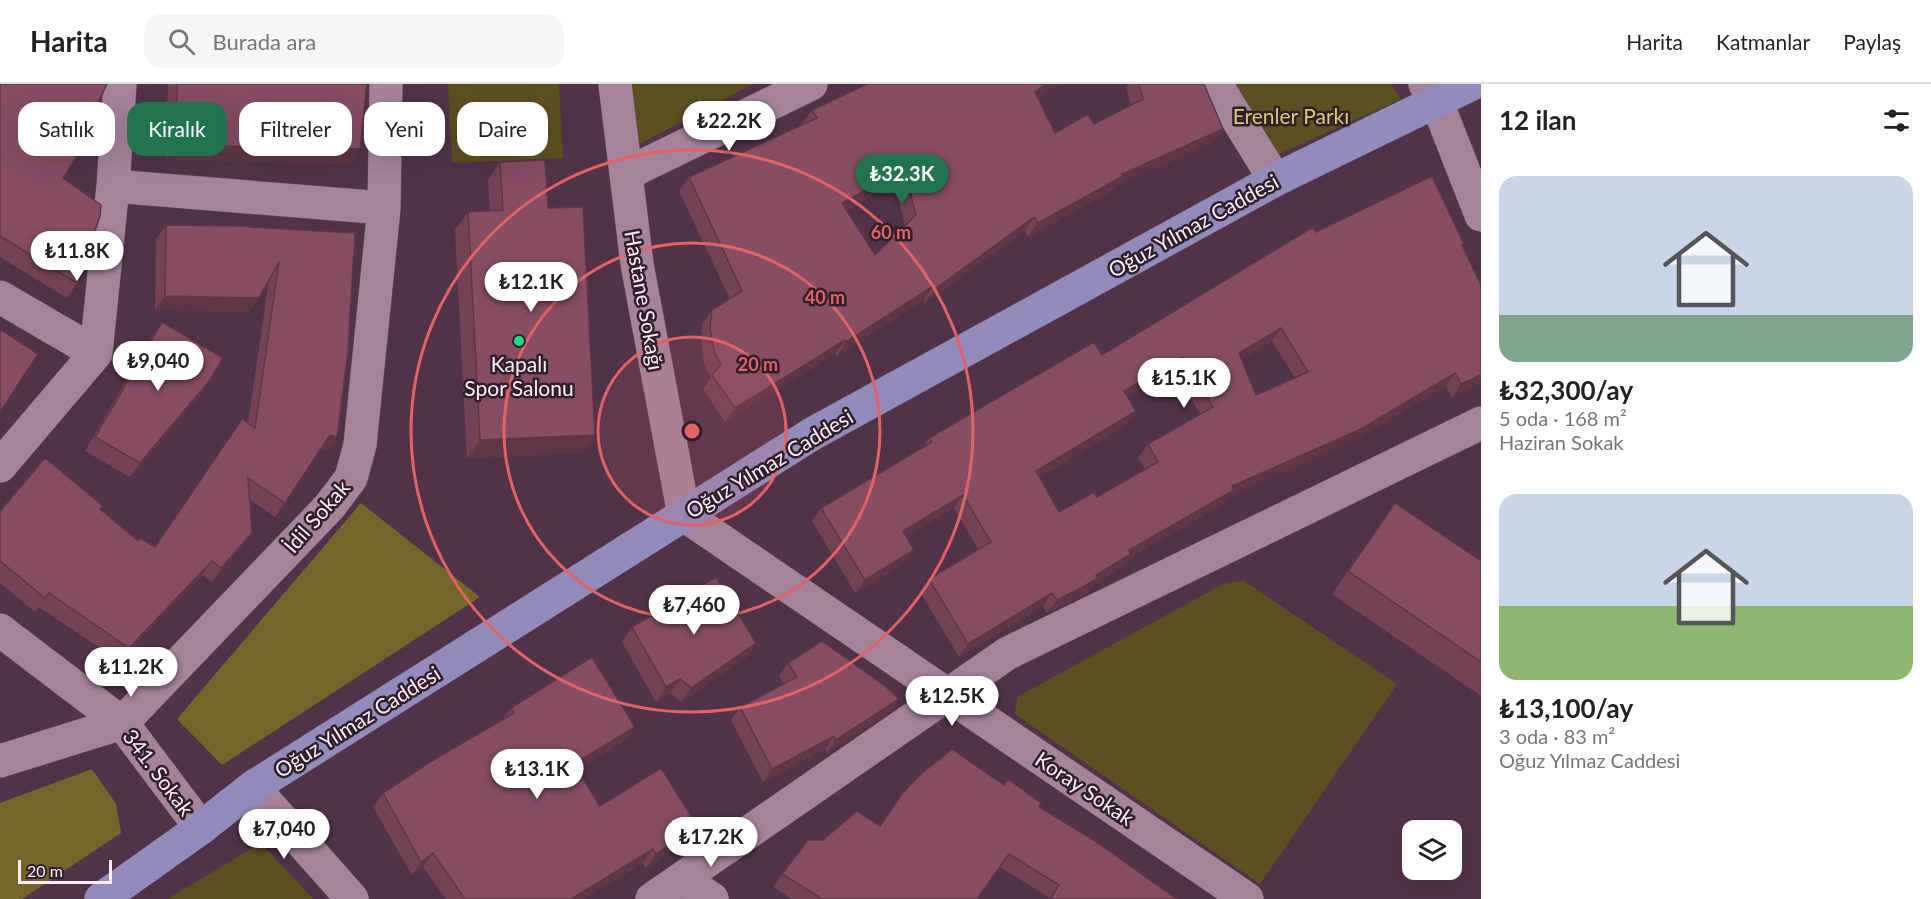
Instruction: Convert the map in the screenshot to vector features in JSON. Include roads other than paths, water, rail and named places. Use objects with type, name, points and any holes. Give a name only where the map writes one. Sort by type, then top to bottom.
[{"type":"main road","name":"Oğuz Yılmaz Caddesi","points":[[101,899],[201,828],[253,787],[812,434],[1431,92],[1472,84]]},
{"type":"street","points":[[0,466],[96,353],[113,186],[120,84]]},
{"type":"street","name":"İdil Sokak","points":[[0,761],[122,723],[330,506],[351,478],[360,445],[384,208],[386,84]]},
{"type":"street","name":"Hastane Sokağı","points":[[615,84],[637,264],[684,515]]},
{"type":"street","points":[[626,174],[811,84]]},
{"type":"street","points":[[1216,84],[1275,180]]},
{"type":"street","points":[[1431,92],[1481,215]]},
{"type":"street","points":[[113,186],[384,208]]},
{"type":"street","points":[[0,297],[96,353]]},
{"type":"street","points":[[652,899],[1008,653],[1481,423]]},
{"type":"street","name":"Koray Sokak","points":[[684,515],[1247,899]]},
{"type":"street","name":"341. Sokak","points":[[0,630],[122,723],[201,828]]},
{"type":"street","points":[[253,787],[352,899]]},
{"type":"street","points":[[682,879],[712,899]]},
{"type":"place","name":"Kapalı Spor Salonu","points":[[519,341]]},
{"type":"park label","name":"Erenler Parkı","points":[[1291,115]]}]
